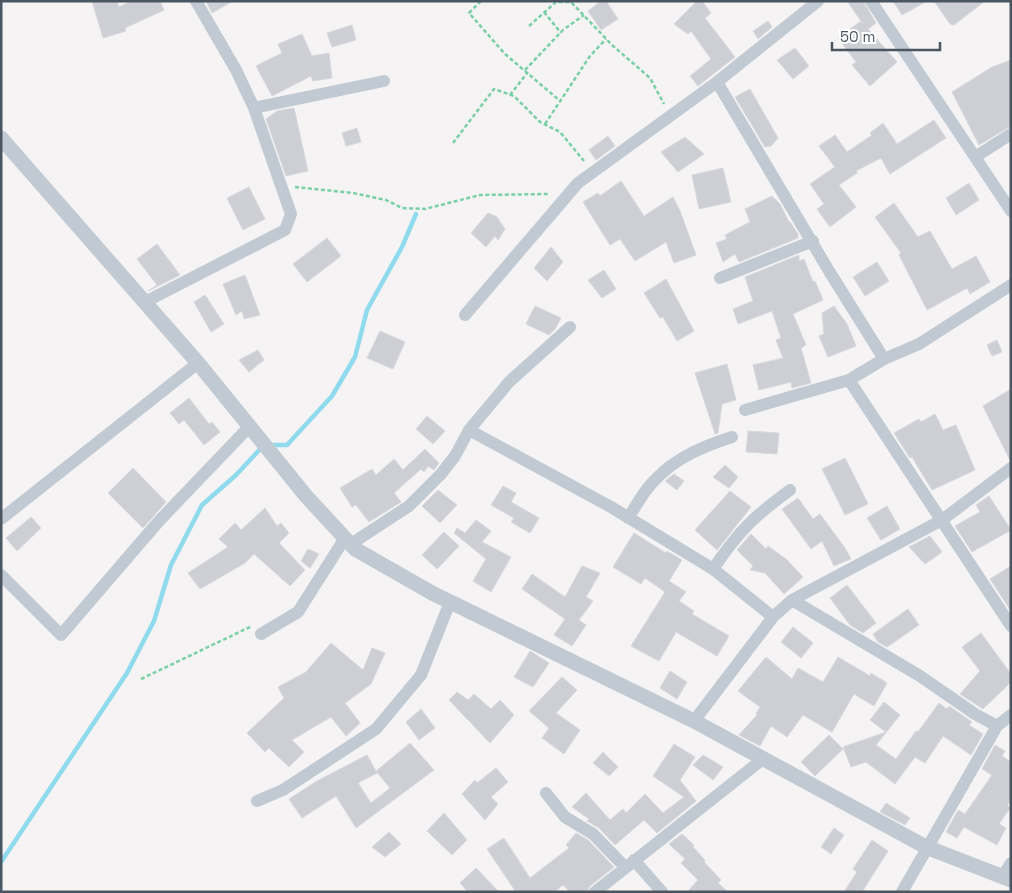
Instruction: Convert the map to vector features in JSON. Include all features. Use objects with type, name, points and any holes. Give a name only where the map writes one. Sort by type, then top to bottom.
[{"type":"street","points":[[145,302],[285,230],[291,214],[254,108],[236,70],[196,1]]},
{"type":"street","points":[[464,315],[569,194],[592,173],[717,82],[818,1]]},
{"type":"street","points":[[871,1],[1011,211]]},
{"type":"street","points":[[254,108],[384,81]]},
{"type":"street","points":[[717,82],[813,241],[829,271],[884,359]]},
{"type":"street","points":[[975,157],[1011,134]]},
{"type":"street","points":[[1,138],[198,363],[306,496],[348,541],[450,602],[694,721],[926,846],[1007,878],[1011,863]]},
{"type":"street","points":[[720,278],[813,241]]},
{"type":"street","points":[[745,410],[849,380],[884,359],[919,344],[1011,285]]},
{"type":"street","points":[[261,634],[298,612],[348,541],[409,506],[450,462],[469,430],[509,382],[570,328]]},
{"type":"street","points":[[1,519],[198,363]]},
{"type":"street","points":[[849,380],[1011,626]]},
{"type":"street","points":[[1,576],[62,635],[159,521],[249,426]]},
{"type":"street","points":[[469,430],[628,518],[713,569],[773,617]]},
{"type":"street","points":[[628,518],[654,481],[672,463],[714,443],[732,437]]},
{"type":"street","points":[[694,721],[773,617],[792,600],[942,520],[1011,468]]},
{"type":"street","points":[[713,569],[736,535],[756,514],[790,490]]},
{"type":"street","points":[[792,600],[920,676],[975,714],[997,726]]},
{"type":"street","points":[[257,801],[284,790],[376,729],[421,675],[450,602]]},
{"type":"street","points":[[902,892],[926,846],[997,726],[1011,714]]},
{"type":"street","points":[[596,892],[629,863],[763,759]]},
{"type":"street","points":[[546,793],[566,816],[593,834],[662,892]]},
{"type":"path","points":[[481,1],[469,13],[505,54],[559,100]]},
{"type":"path","points":[[529,26],[556,2],[571,2],[606,39],[650,78],[670,116]]},
{"type":"path","points":[[544,12],[561,33]]},
{"type":"path","points":[[510,95],[527,71],[561,33],[584,16]]},
{"type":"path","points":[[545,124],[559,100],[590,56],[606,39]]},
{"type":"path","points":[[453,142],[494,89],[514,96],[545,124],[560,132],[573,146],[592,173]]},
{"type":"path","points":[[281,187],[305,186],[352,193],[386,200],[402,208],[425,209],[480,195],[569,194]]},
{"type":"path","points":[[141,679],[255,625],[261,634]]},
{"type":"building","points":[[92,1],[117,1],[119,7],[131,1],[160,1],[164,10],[125,28],[126,31],[103,38]]},
{"type":"building","points":[[206,1],[233,1],[212,13]]},
{"type":"building","points":[[601,1],[606,1],[618,19],[601,30],[588,11]]},
{"type":"building","points":[[697,1],[702,1],[711,13],[705,18],[735,57],[698,86],[690,76],[711,59],[691,31],[688,34],[674,24]]},
{"type":"building","points":[[847,1],[863,1],[876,23],[868,29],[897,62],[870,86],[852,65],[856,62],[838,38],[861,21]]},
{"type":"building","points":[[893,1],[927,1],[902,15]]},
{"type":"building","points":[[934,1],[985,1],[954,25],[950,24]]},
{"type":"building","points":[[768,21],[772,27],[758,39],[753,31]]},
{"type":"building","points":[[352,25],[356,40],[332,47],[327,33]]},
{"type":"building","points":[[302,34],[312,56],[329,53],[332,78],[313,81],[311,76],[272,96],[256,66],[282,53],[278,44]]},
{"type":"building","points":[[795,48],[809,66],[793,79],[777,60]]},
{"type":"building","points":[[1011,60],[1011,126],[979,145],[952,92],[992,67]]},
{"type":"building","points":[[750,89],[778,138],[771,146],[765,147],[735,97]]},
{"type":"building","points":[[294,108],[308,171],[286,176],[266,119],[277,111]]},
{"type":"building","points":[[934,120],[946,138],[890,174],[881,158],[856,171],[857,173],[839,185],[856,207],[830,227],[817,209],[824,204],[810,184],[835,167],[819,146],[835,135],[847,152],[872,135],[870,133],[883,123],[897,144]]},
{"type":"building","points":[[357,128],[361,142],[346,146],[342,133]]},
{"type":"building","points":[[608,136],[615,146],[596,160],[589,150]]},
{"type":"building","points":[[685,137],[704,154],[678,172],[661,152]]},
{"type":"building","points":[[723,168],[731,202],[699,209],[692,175]]},
{"type":"building","points":[[621,181],[644,216],[673,197],[696,255],[674,263],[666,242],[635,261],[620,239],[610,245],[583,202],[598,193],[600,196]]},
{"type":"building","points":[[969,183],[979,200],[956,215],[946,198]]},
{"type":"building","points":[[249,187],[265,219],[243,230],[227,198]]},
{"type":"building","points":[[772,196],[780,204],[789,222],[798,234],[798,238],[739,262],[735,254],[723,262],[716,243],[727,239],[725,235],[750,222],[745,209]]},
{"type":"building","points":[[894,203],[918,237],[930,231],[952,269],[976,256],[990,282],[970,294],[967,288],[927,310],[899,255],[901,253],[875,217]]},
{"type":"building","points":[[488,213],[497,217],[505,229],[498,240],[495,236],[486,247],[471,233]]},
{"type":"building","points":[[327,238],[341,256],[307,282],[293,264]]},
{"type":"building","points":[[157,244],[180,275],[148,291],[157,285],[137,259]]},
{"type":"building","points":[[551,247],[563,262],[547,281],[534,268]]},
{"type":"building","points":[[799,255],[799,261],[804,259],[813,282],[815,281],[823,300],[793,314],[806,345],[801,348],[811,383],[792,388],[791,382],[759,390],[753,365],[783,358],[776,340],[781,338],[772,311],[738,324],[733,309],[753,301],[745,277]]},
{"type":"building","points":[[877,262],[889,281],[865,296],[853,277]]},
{"type":"building","points":[[604,270],[616,289],[602,298],[588,280]]},
{"type":"building","points":[[245,275],[260,315],[244,319],[242,311],[236,315],[223,284]]},
{"type":"building","points":[[666,279],[694,331],[677,341],[663,317],[660,318],[644,293]]},
{"type":"building","points":[[205,295],[224,324],[211,332],[194,302]]},
{"type":"building","points":[[535,306],[561,318],[549,335],[526,324]]},
{"type":"building","points":[[834,306],[847,324],[856,346],[828,357],[819,336],[824,334],[822,313]]},
{"type":"building","points":[[380,331],[405,342],[393,369],[367,358]]},
{"type":"building","points":[[997,340],[1002,352],[992,356],[987,345]]},
{"type":"building","points":[[258,350],[264,360],[249,372],[239,360]]},
{"type":"building","points":[[727,364],[736,400],[722,404],[718,433],[715,434],[695,373]]},
{"type":"building","points":[[1011,389],[1011,460],[1010,460],[983,406]]},
{"type":"building","points":[[189,398],[209,424],[212,422],[220,432],[204,445],[184,420],[179,424],[170,413]]},
{"type":"building","points":[[935,414],[943,430],[956,425],[975,470],[932,490],[912,457],[910,458],[894,433],[919,419],[921,422]]},
{"type":"building","points":[[427,416],[445,431],[433,444],[416,429]]},
{"type":"building","points":[[748,431],[779,433],[777,454],[746,452]]},
{"type":"building","points":[[425,449],[439,463],[434,470],[428,466],[424,472],[421,469],[394,493],[401,502],[369,522],[356,505],[352,507],[340,488],[372,469],[376,475],[394,459],[403,470]]},
{"type":"building","points":[[845,458],[868,504],[845,515],[822,469]]},
{"type":"building","points":[[725,465],[738,477],[729,488],[713,477]]},
{"type":"building","points":[[133,468],[166,502],[143,528],[108,493]]},
{"type":"building","points":[[674,474],[684,481],[677,490],[665,481]]},
{"type":"building","points":[[503,486],[516,493],[511,502],[539,518],[530,533],[511,522],[514,518],[491,505]]},
{"type":"building","points":[[438,490],[457,505],[440,523],[422,506]]},
{"type":"building","points":[[730,491],[751,507],[717,550],[695,530]]},
{"type":"building","points":[[989,496],[1011,530],[972,552],[955,526],[980,512],[976,505]]},
{"type":"building","points":[[798,498],[813,519],[820,514],[851,559],[834,566],[822,541],[811,549],[782,509]]},
{"type":"building","points":[[887,506],[900,529],[881,540],[867,518]]},
{"type":"building","points":[[265,508],[277,526],[281,523],[289,533],[279,543],[305,570],[290,586],[254,554],[245,563],[200,589],[188,573],[228,547],[219,539],[235,523],[241,530]]},
{"type":"building","points":[[31,517],[41,528],[17,551],[6,538]]},
{"type":"building","points":[[476,520],[491,531],[482,542],[511,557],[491,592],[473,581],[486,559],[454,533],[457,528],[465,533]]},
{"type":"building","points":[[444,532],[459,546],[437,569],[422,555]]},
{"type":"building","points":[[634,533],[666,553],[667,551],[682,560],[669,581],[686,592],[679,601],[694,611],[692,614],[729,636],[717,656],[676,632],[659,661],[631,646],[665,592],[645,578],[641,584],[613,567]]},
{"type":"building","points":[[751,534],[766,549],[768,546],[786,559],[803,577],[784,594],[765,573],[750,570],[753,566],[737,550]]},
{"type":"building","points":[[930,536],[942,552],[925,564],[909,547]]},
{"type":"building","points":[[308,549],[319,554],[310,568],[301,561]]},
{"type":"building","points":[[582,566],[600,573],[586,597],[593,601],[579,620],[586,625],[572,646],[554,635],[565,619],[522,589],[532,574],[565,597]]},
{"type":"building","points":[[1011,566],[1011,611],[990,579]]},
{"type":"building","points":[[847,585],[876,623],[863,633],[850,625],[830,598]]},
{"type":"building","points":[[908,609],[919,625],[887,647],[878,642],[873,634]]},
{"type":"building","points":[[793,627],[813,643],[801,658],[781,642]]},
{"type":"building","points":[[981,633],[1011,674],[1011,682],[983,709],[960,694],[980,671],[962,647]]},
{"type":"building","points":[[331,643],[363,670],[372,648],[385,653],[371,684],[345,703],[360,723],[346,736],[331,717],[292,740],[304,752],[289,767],[269,748],[265,752],[247,733],[284,698],[278,687],[306,672]]},
{"type":"building","points":[[530,651],[549,663],[533,687],[514,677]]},
{"type":"building","points":[[766,657],[792,679],[798,668],[823,682],[838,657],[870,676],[871,673],[887,683],[874,706],[854,694],[832,732],[803,715],[787,737],[771,726],[760,746],[739,735],[757,715],[760,707],[738,691]]},
{"type":"building","points":[[670,671],[687,682],[677,699],[660,688]]},
{"type":"building","points":[[562,677],[577,690],[556,713],[580,730],[564,754],[542,738],[549,728],[529,711]]},
{"type":"building","points":[[457,692],[468,700],[474,694],[491,709],[500,700],[514,715],[490,743],[449,700]]},
{"type":"building","points":[[884,702],[900,715],[876,745],[896,759],[939,703],[947,709],[949,706],[972,722],[969,725],[983,734],[971,755],[943,736],[925,763],[915,757],[895,784],[866,762],[851,767],[843,747],[886,732],[870,720]]},
{"type":"building","points":[[421,709],[435,728],[419,740],[406,722]]},
{"type":"building","points":[[829,735],[843,749],[815,776],[801,762]]},
{"type":"building","points":[[410,743],[434,770],[356,828],[336,796],[302,818],[289,799],[317,781],[367,755],[377,773],[358,783],[371,803],[390,788],[376,771]]},
{"type":"building","points":[[674,744],[695,757],[680,780],[696,801],[657,833],[644,820],[615,845],[599,828],[587,821],[589,819],[572,807],[586,793],[610,820],[623,809],[626,813],[645,794],[663,813],[684,797],[653,776]]},
{"type":"building","points":[[995,745],[1005,751],[1002,756],[1011,762],[1011,800],[1007,805],[1010,808],[999,824],[1006,828],[997,845],[964,827],[957,838],[946,832],[958,810],[965,814],[992,775],[982,769]]},
{"type":"building","points":[[603,752],[618,767],[609,776],[593,763]]},
{"type":"building","points":[[703,755],[723,767],[713,780],[693,765]]},
{"type":"building","points":[[496,768],[508,782],[491,797],[498,804],[485,820],[462,794],[475,780],[477,783]]},
{"type":"building","points":[[886,803],[910,818],[905,825],[880,812]]},
{"type":"building","points":[[444,813],[467,840],[452,855],[427,831]]},
{"type":"building","points":[[834,828],[844,835],[831,854],[821,847]]},
{"type":"building","points":[[389,832],[401,844],[385,857],[372,847]]},
{"type":"building","points":[[576,833],[588,840],[614,867],[590,886],[587,892],[570,892],[563,885],[554,892],[516,892],[487,849],[504,838],[530,878],[569,848],[566,845]]},
{"type":"building","points":[[682,834],[694,845],[693,847],[705,860],[704,862],[721,880],[718,883],[728,892],[687,892],[698,880],[681,863],[685,859],[669,844]]},
{"type":"building","points":[[872,840],[888,851],[862,892],[844,892],[857,872],[853,869]]},
{"type":"building","points":[[476,868],[499,892],[468,892],[460,883]]},
{"type":"waterway","points":[[269,445],[287,445],[332,396],[355,357],[367,310],[402,247],[416,214]]},
{"type":"waterway","points":[[1,862],[127,673],[154,621],[171,565],[202,505],[236,475],[262,447]]}]
